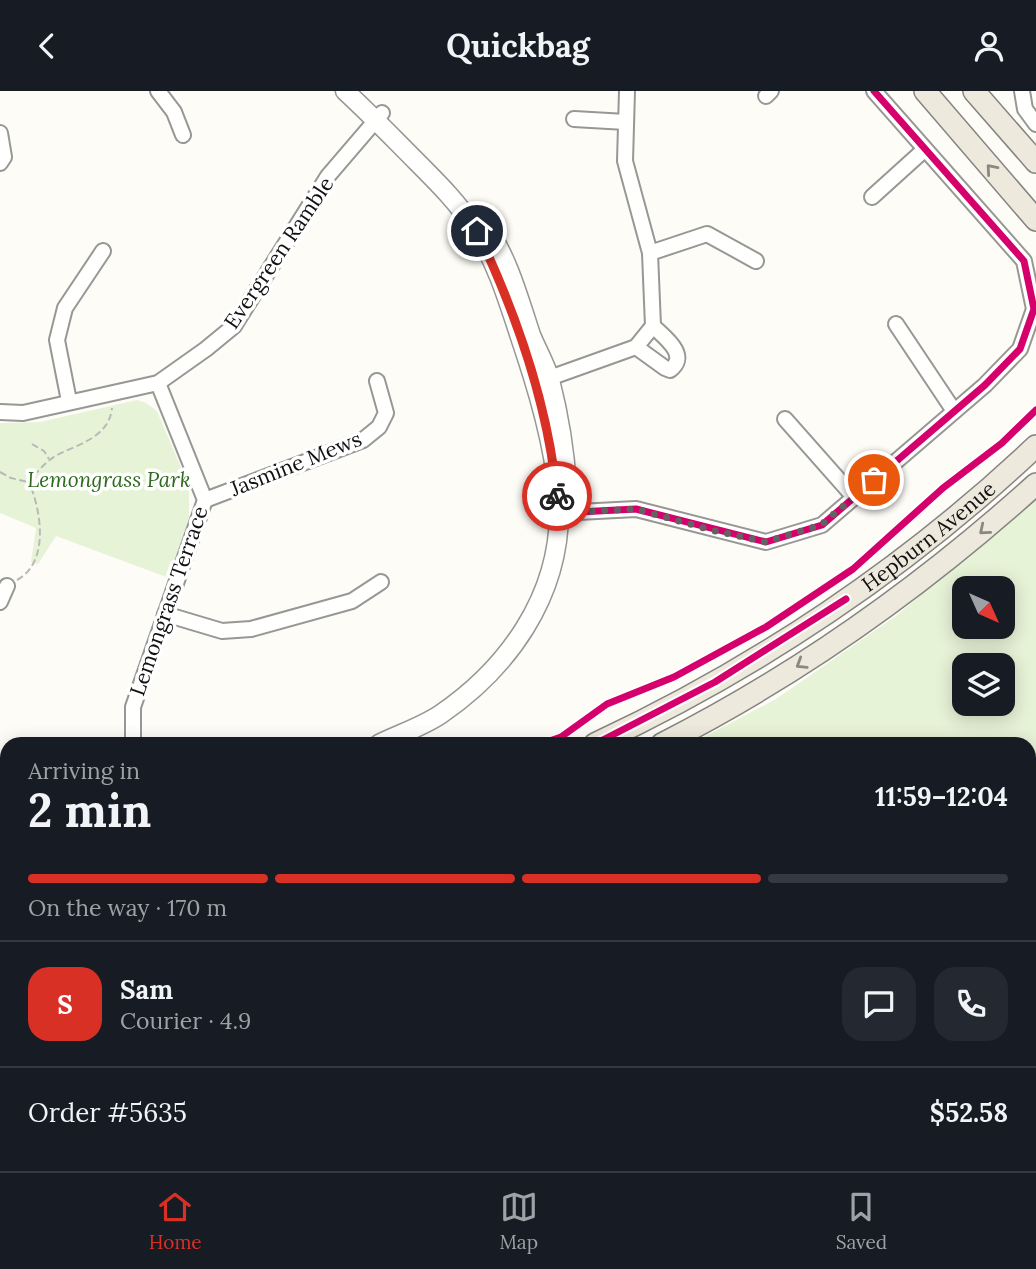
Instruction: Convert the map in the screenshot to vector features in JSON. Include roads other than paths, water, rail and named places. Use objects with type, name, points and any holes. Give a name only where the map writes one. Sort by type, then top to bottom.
[{"type":"main road","points":[[925,91],[1036,221]]},
{"type":"main road","points":[[974,91],[1036,162]]},
{"type":"main road","points":[[961,133],[977,132],[985,125],[990,111]]},
{"type":"main road","name":"Hepburn Avenue","points":[[609,737],[715,682],[846,599],[975,501],[1036,446]]},
{"type":"main road","name":"Hepburn Avenue","points":[[675,737],[775,681],[863,623],[951,557],[1036,484]]},
{"type":"street","points":[[158,91],[174,112],[183,135]]},
{"type":"street","points":[[345,91],[379,117]]},
{"type":"street","points":[[359,91],[379,117],[452,197],[477,231],[542,381],[550,450],[564,512],[562,554],[554,585],[532,633],[498,680],[460,712],[414,737]]},
{"type":"street","points":[[627,91],[625,161],[650,253],[653,326],[676,349],[676,365],[670,370],[664,368],[635,347]]},
{"type":"street","points":[[564,512],[636,509],[766,542],[821,525],[954,411],[1020,349],[1034,309],[1024,261],[874,91]]},
{"type":"street","points":[[1022,91],[1025,109],[1036,124]]},
{"type":"street","name":"Evergreen Ramble","points":[[0,412],[23,413],[158,383],[206,349],[234,326],[328,176],[379,117]]},
{"type":"street","points":[[574,120],[626,122]]},
{"type":"street","points":[[0,133],[3,137],[4,157],[0,163]]},
{"type":"street","points":[[872,197],[924,150]]},
{"type":"street","points":[[650,253],[707,234],[756,261]]},
{"type":"street","points":[[69,401],[57,340],[65,307],[103,251]]},
{"type":"street","points":[[896,324],[954,411]]},
{"type":"street","points":[[542,381],[635,347],[653,326]]},
{"type":"street","name":"Jasmine Mews","points":[[205,500],[363,440],[379,427],[386,413],[377,381]]},
{"type":"street","name":"Lemongrass Terrace","points":[[133,737],[133,708],[205,500],[158,383]]},
{"type":"street","points":[[785,419],[854,497]]},
{"type":"street","points":[[394,737],[438,716],[477,687],[503,661],[537,606],[549,572],[564,512]]},
{"type":"street","points":[[165,614],[222,631],[251,629],[352,601],[381,582]]},
{"type":"street","points":[[0,602],[7,586]]},
{"type":"park label","name":"Lemongrass Park","points":[[109,480]]}]
